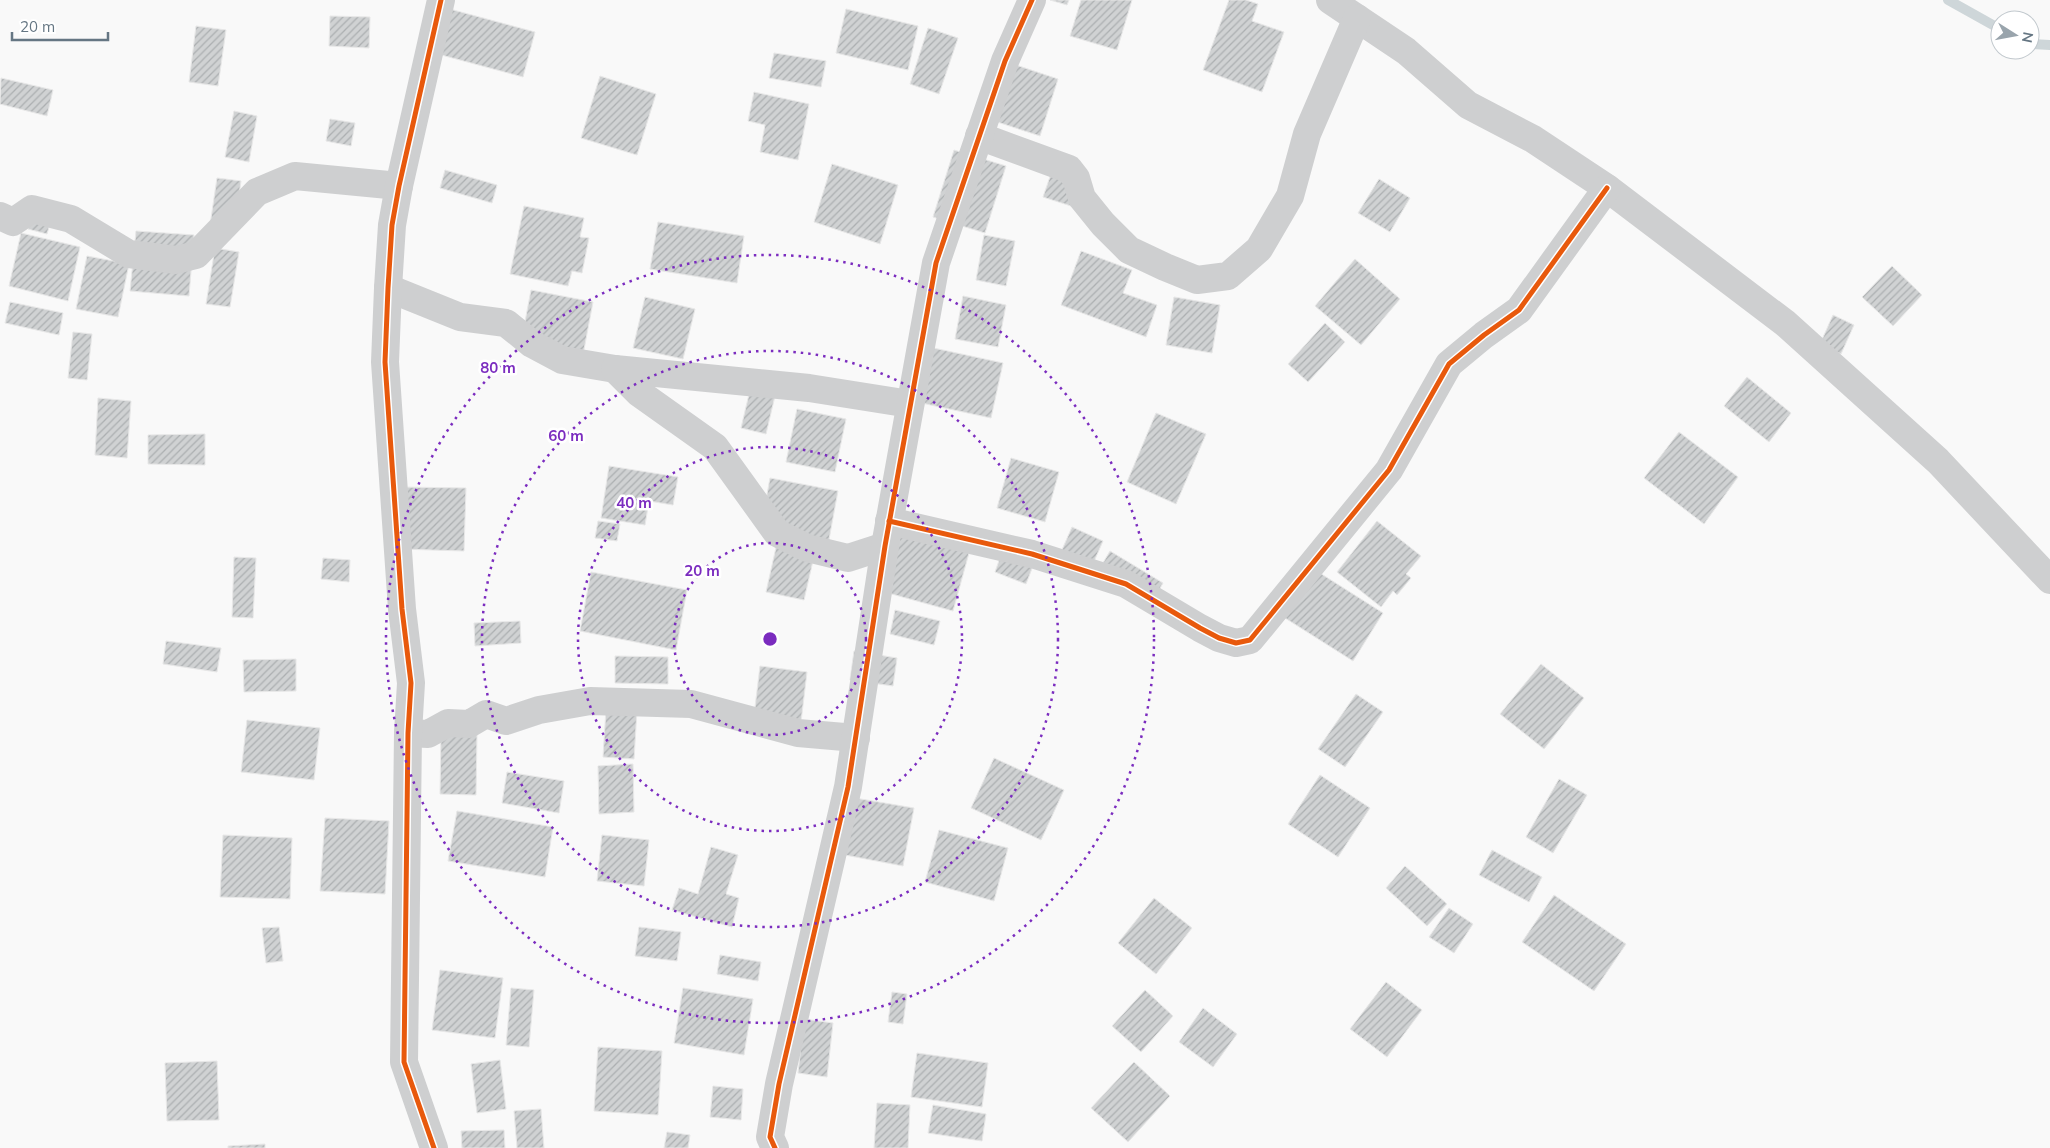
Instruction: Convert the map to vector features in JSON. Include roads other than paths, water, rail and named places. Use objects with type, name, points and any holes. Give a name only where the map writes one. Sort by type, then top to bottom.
[{"type":"street","points":[[434,1148],[404,1062],[408,733],[411,683],[402,609],[386,362],[392,226],[399,186],[441,0]]},
{"type":"street","points":[[775,1148],[770,1137],[779,1084],[848,787],[887,533],[936,263],[1005,61],[1032,0]]},
{"type":"street","points":[[1330,0],[1406,51],[1468,105],[1533,139],[1607,188],[1785,322],[1938,461],[2050,580]]},
{"type":"street","points":[[979,136],[1069,169],[1076,178],[1082,198],[1103,224],[1130,250],[1197,280],[1228,276],[1259,249],[1290,196],[1307,134],[1357,18]]},
{"type":"street","points":[[0,216],[13,222],[32,209],[71,219],[129,254],[176,260],[196,255],[257,192],[295,176],[399,186]]},
{"type":"street","points":[[615,368],[639,393],[715,447],[777,533],[807,548],[848,558],[887,533],[1032,554],[1126,584],[1219,638],[1236,642],[1250,640],[1389,470],[1449,364],[1484,335],[1519,310],[1607,188]]},
{"type":"street","points":[[388,288],[460,317],[506,323],[532,344],[562,360],[615,368],[810,388],[910,404]]},
{"type":"street","points":[[408,733],[428,734],[448,723],[468,724],[486,714],[506,721],[539,710],[590,701],[691,704],[798,733],[856,738]]},
{"type":"waterway","points":[[1948,0],[1990,23]]},
{"type":"waterway","points":[[2040,44],[2050,45]]}]
